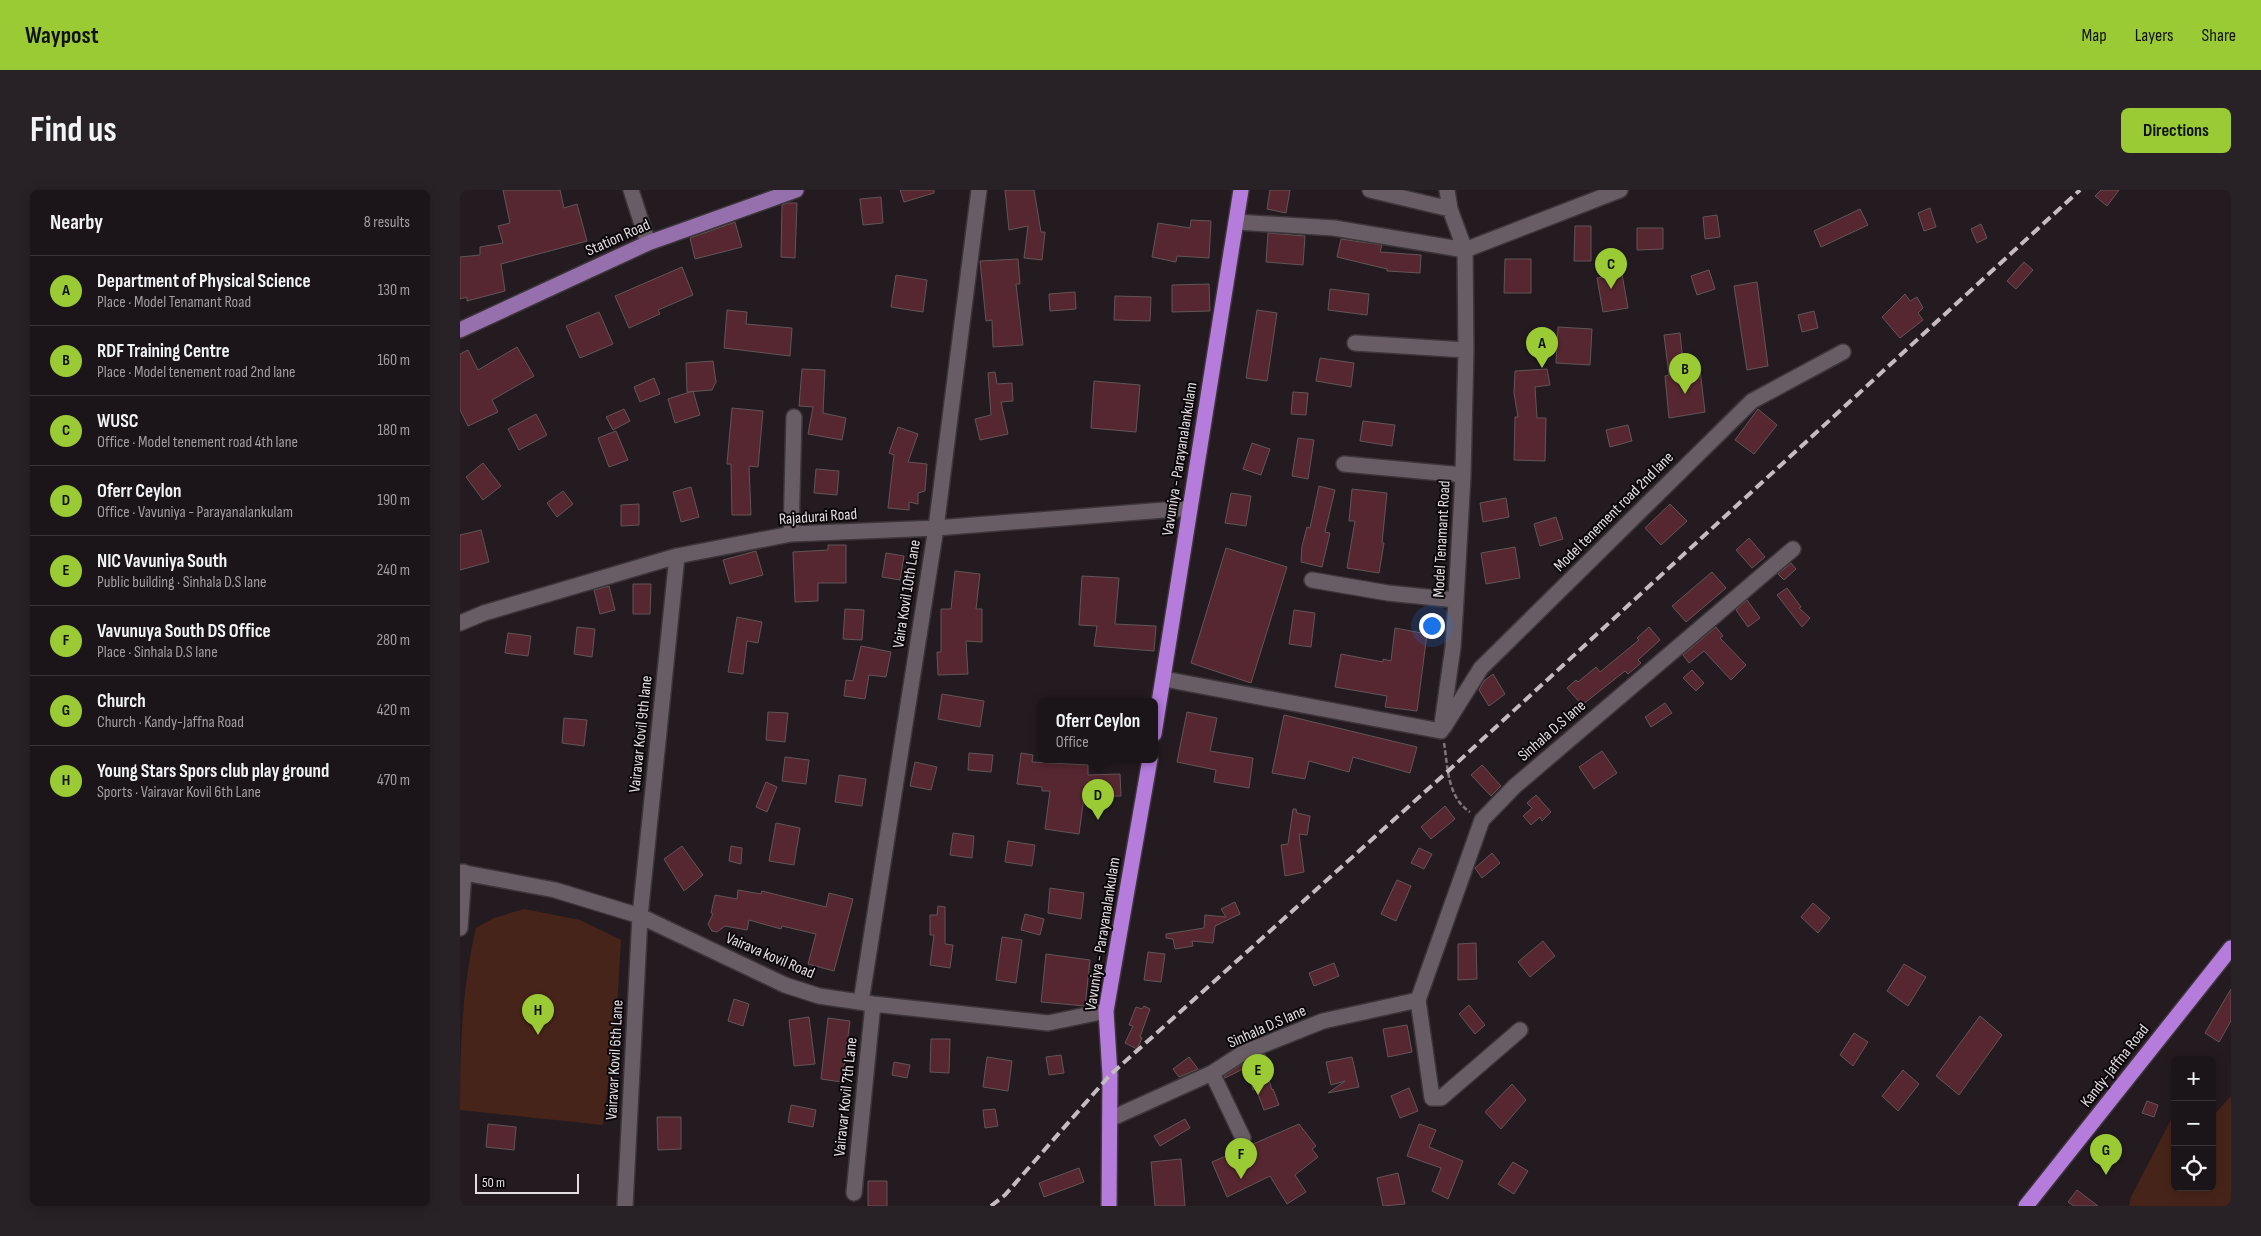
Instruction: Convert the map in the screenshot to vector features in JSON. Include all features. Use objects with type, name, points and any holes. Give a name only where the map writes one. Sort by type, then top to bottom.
[{"type":"highway","name":"Vavuniya - Parayanalankulam","points":[[1158,712],[1241,190]]},
{"type":"highway","name":"Vavuniya - Parayanalankulam","points":[[1109,1206],[1110,1119],[1106,1011],[1149,763]]},
{"type":"highway","name":"Kandy-Jaffna Road","points":[[2026,1206],[2231,948]]},
{"type":"main road","name":"Station Road","points":[[460,330],[648,243],[796,190]]},
{"type":"street","points":[[632,190],[648,243]]},
{"type":"street","name":"Vaira Kovil 10th Lane","points":[[867,1003],[936,528],[979,190]]},
{"type":"street","points":[[1370,190],[1450,209]]},
{"type":"street","name":"Model Tenamant Road","points":[[1441,731],[1453,647],[1463,475],[1466,350],[1465,250],[1450,209],[1447,190]]},
{"type":"street","points":[[1236,222],[1334,228],[1465,250],[1620,190]]},
{"type":"street","points":[[1355,343],[1466,350]]},
{"type":"street","name":"Model tenement road 2nd lane","points":[[1441,731],[1480,668],[1752,401],[1843,352]]},
{"type":"street","points":[[791,534],[794,417]]},
{"type":"street","points":[[1344,464],[1463,475]]},
{"type":"street","name":"Rajadurai Road","points":[[460,622],[484,613],[677,556],[791,534],[936,528],[1190,508]]},
{"type":"street","name":"Sinhala D.S lane","points":[[1520,1030],[1441,1098],[1432,1098],[1418,1000],[1482,820],[1515,786],[1793,549]]},
{"type":"street","name":"Vairavar Kovil 9th lane","points":[[640,916],[677,556]]},
{"type":"street","points":[[1312,580],[1388,593],[1456,600]]},
{"type":"street","points":[[1164,679],[1441,731]]},
{"type":"street","points":[[460,928],[462,872]]},
{"type":"street","name":"Vairava kovil Road","points":[[462,872],[555,890],[640,916],[785,985],[819,996],[1048,1023],[1106,1011]]},
{"type":"street","name":"Vairavar Kovil 6th Lane","points":[[625,1206],[640,916]]},
{"type":"street","name":"Sinhala D.S lane","points":[[1110,1119],[1212,1073],[1244,1053],[1323,1021],[1418,1000]]},
{"type":"street","name":"Vairavar Kovil 7th Lane","points":[[854,1193],[867,1003]]},
{"type":"street","points":[[1212,1073],[1243,1138]]},
{"type":"path","points":[[1441,731],[1447,772],[1453,792],[1467,810],[1482,820]]},
{"type":"shaded area","points":[[524,909],[580,920],[621,940],[617,1009],[603,1125],[460,1110],[465,995],[476,928],[494,918]]},
{"type":"shaded area","points":[[2231,1096],[2231,1206],[2129,1206],[2131,1197],[2171,1120],[2171,1191],[2216,1191],[2216,1113]]},
{"type":"building","points":[[503,190],[560,190],[564,208],[577,204],[587,241],[501,264],[505,291],[467,301],[467,297],[460,299],[460,257],[480,255],[480,247],[503,243],[498,226],[510,223]]},
{"type":"building","points":[[900,190],[934,190],[934,193],[904,202]]},
{"type":"building","points":[[1005,190],[1034,190],[1041,232],[1045,232],[1042,260],[1024,258],[1028,226],[1009,230]]},
{"type":"building","points":[[1270,190],[1290,190],[1286,213],[1267,209]]},
{"type":"building","points":[[2101,190],[2119,190],[2107,206],[2095,196]]},
{"type":"building","points":[[881,197],[883,223],[863,225],[860,199]]},
{"type":"building","points":[[797,203],[795,258],[781,257],[782,205]]},
{"type":"building","points":[[1930,208],[1936,227],[1924,231],[1918,213]]},
{"type":"building","points":[[1860,209],[1868,225],[1821,247],[1814,231]]},
{"type":"building","points":[[1717,215],[1720,237],[1705,239],[1703,217]]},
{"type":"building","points":[[1191,220],[1211,221],[1209,258],[1177,256],[1176,262],[1152,257],[1158,223],[1190,228]]},
{"type":"building","points":[[735,222],[742,247],[695,259],[690,238]]},
{"type":"building","points":[[1981,224],[1987,238],[1977,243],[1971,229]]},
{"type":"building","points":[[1575,226],[1591,226],[1591,261],[1574,261]]},
{"type":"building","points":[[1637,228],[1663,228],[1663,249],[1637,250]]},
{"type":"building","points":[[1268,233],[1305,236],[1303,265],[1266,262]]},
{"type":"building","points":[[1341,239],[1382,245],[1380,252],[1421,255],[1420,273],[1387,271],[1387,269],[1337,257]]},
{"type":"building","points":[[1018,259],[1020,284],[1016,284],[1023,345],[993,347],[992,320],[986,321],[980,261]]},
{"type":"building","points":[[1505,259],[1531,259],[1531,293],[1504,293]]},
{"type":"building","points":[[2024,262],[2033,270],[2016,289],[2007,281]]},
{"type":"building","points":[[682,267],[693,295],[658,310],[660,314],[629,328],[615,296]]},
{"type":"building","points":[[1709,270],[1715,289],[1697,295],[1691,276]]},
{"type":"building","points":[[1622,274],[1628,308],[1603,312],[1597,278]]},
{"type":"building","points":[[896,275],[927,280],[923,312],[891,307]]},
{"type":"building","points":[[1757,282],[1768,366],[1747,370],[1734,286]]},
{"type":"building","points":[[1209,284],[1210,311],[1172,312],[1172,285]]},
{"type":"building","points":[[1330,289],[1369,294],[1367,315],[1328,310]]},
{"type":"building","points":[[1075,292],[1076,309],[1050,311],[1049,294]]},
{"type":"building","points":[[1905,294],[1910,301],[1917,297],[1923,308],[1918,313],[1923,320],[1900,338],[1882,317]]},
{"type":"building","points":[[1115,296],[1151,297],[1150,321],[1114,320]]},
{"type":"building","points":[[727,310],[747,312],[746,324],[792,328],[790,356],[724,348]]},
{"type":"building","points":[[1257,310],[1277,313],[1267,381],[1246,378]]},
{"type":"building","points":[[1814,311],[1818,328],[1802,332],[1798,315]]},
{"type":"building","points":[[599,312],[613,344],[580,358],[566,326]]},
{"type":"building","points":[[1558,327],[1592,329],[1590,365],[1556,363]]},
{"type":"building","points":[[1680,333],[1684,372],[1700,370],[1705,412],[1669,418],[1665,376],[1669,375],[1664,335]]},
{"type":"building","points":[[517,347],[534,376],[492,400],[498,412],[468,426],[460,410],[460,354],[468,350],[478,370]]},
{"type":"building","points":[[1320,358],[1354,363],[1351,387],[1316,381]]},
{"type":"building","points":[[713,361],[716,382],[712,390],[687,392],[686,363]]},
{"type":"building","points":[[802,369],[825,370],[823,413],[846,418],[842,440],[808,434],[813,407],[799,406]]},
{"type":"building","points":[[1547,369],[1550,385],[1535,387],[1537,418],[1546,418],[1545,461],[1514,460],[1515,417],[1518,417],[1514,393],[1515,371]]},
{"type":"building","points":[[995,372],[997,384],[1012,383],[1013,401],[1001,402],[1008,434],[980,440],[975,419],[991,415],[988,373]]},
{"type":"building","points":[[654,378],[660,394],[640,402],[634,387]]},
{"type":"building","points":[[1094,381],[1140,385],[1136,432],[1091,428]]},
{"type":"building","points":[[693,391],[700,415],[675,423],[668,399]]},
{"type":"building","points":[[1293,392],[1308,393],[1306,415],[1291,414]]},
{"type":"building","points":[[732,408],[763,411],[758,467],[749,466],[751,515],[732,515],[731,464],[727,464]]},
{"type":"building","points":[[624,409],[630,421],[613,430],[606,417]]},
{"type":"building","points":[[1758,409],[1777,425],[1754,454],[1735,440]]},
{"type":"building","points":[[536,414],[547,435],[519,450],[508,429]]},
{"type":"building","points":[[1363,421],[1395,425],[1392,446],[1360,441]]},
{"type":"building","points":[[1628,425],[1632,441],[1610,447],[1606,430]]},
{"type":"building","points":[[898,427],[918,434],[908,462],[927,464],[925,491],[918,493],[918,504],[909,502],[909,510],[888,508],[894,455],[889,453]]},
{"type":"building","points":[[616,431],[628,460],[609,467],[598,438]]},
{"type":"building","points":[[1298,438],[1314,440],[1308,479],[1292,476]]},
{"type":"building","points":[[1252,443],[1270,449],[1261,475],[1243,469]]},
{"type":"building","points":[[483,463],[501,486],[483,500],[466,477]]},
{"type":"building","points":[[816,469],[839,471],[837,495],[814,493]]},
{"type":"building","points":[[1319,486],[1335,490],[1325,532],[1330,533],[1322,567],[1301,562],[1302,546],[1307,527],[1310,528]]},
{"type":"building","points":[[691,487],[699,517],[681,522],[673,492]]},
{"type":"building","points":[[1352,489],[1387,493],[1382,543],[1384,543],[1379,573],[1347,568],[1355,521],[1349,521]]},
{"type":"building","points":[[563,491],[573,504],[557,517],[547,503]]},
{"type":"building","points":[[1231,493],[1251,496],[1246,526],[1225,523]]},
{"type":"building","points":[[1506,498],[1509,517],[1483,522],[1480,503]]},
{"type":"building","points":[[639,504],[639,525],[621,526],[621,505]]},
{"type":"building","points":[[1670,504],[1687,521],[1661,545],[1645,528]]},
{"type":"building","points":[[1556,517],[1563,539],[1540,546],[1534,524]]},
{"type":"building","points":[[481,530],[489,562],[460,570],[460,535]]},
{"type":"building","points":[[1749,538],[1765,557],[1752,568],[1736,550]]},
{"type":"building","points":[[828,545],[846,545],[846,583],[818,583],[818,601],[795,602],[793,552],[828,550]]},
{"type":"building","points":[[1515,547],[1520,578],[1486,584],[1481,553]]},
{"type":"building","points":[[1226,548],[1287,567],[1251,683],[1191,663]]},
{"type":"building","points":[[756,551],[763,575],[730,584],[723,560]]},
{"type":"building","points":[[886,553],[904,556],[900,580],[882,577]]},
{"type":"building","points":[[1791,563],[1796,569],[1784,580],[1778,574]]},
{"type":"building","points":[[955,571],[980,574],[976,609],[982,609],[982,642],[966,641],[968,674],[938,675],[937,652],[941,652],[941,609],[951,609]]},
{"type":"building","points":[[1712,572],[1726,588],[1686,622],[1672,606]]},
{"type":"building","points":[[1082,576],[1119,578],[1115,624],[1156,626],[1154,651],[1094,646],[1097,626],[1079,625]]},
{"type":"building","points":[[633,584],[651,584],[650,614],[633,614]]},
{"type":"building","points":[[609,586],[615,610],[600,614],[594,590]]},
{"type":"building","points":[[1787,588],[1801,607],[1799,608],[1810,618],[1802,627],[1777,595]]},
{"type":"building","points":[[1747,600],[1760,618],[1748,627],[1736,610]]},
{"type":"building","points":[[845,609],[864,610],[862,640],[843,639]]},
{"type":"building","points":[[1294,610],[1315,613],[1311,647],[1289,644]]},
{"type":"building","points":[[737,617],[762,622],[758,643],[747,641],[743,674],[728,672]]},
{"type":"building","points":[[577,627],[595,629],[592,657],[574,654]]},
{"type":"building","points":[[1649,627],[1660,640],[1638,660],[1641,663],[1628,674],[1625,671],[1582,705],[1567,688],[1576,680],[1578,682],[1596,667],[1600,672],[1639,640],[1637,638]]},
{"type":"building","points":[[1716,627],[1723,636],[1720,638],[1746,665],[1731,680],[1704,651],[1689,663],[1683,655]]},
{"type":"building","points":[[1395,628],[1427,634],[1417,711],[1385,707],[1387,696],[1335,687],[1341,654],[1383,662],[1383,659],[1391,661]]},
{"type":"building","points":[[508,633],[531,636],[528,656],[505,653]]},
{"type":"building","points":[[861,646],[891,652],[886,677],[869,675],[865,699],[844,696],[846,680],[853,681]]},
{"type":"building","points":[[1692,670],[1704,683],[1696,691],[1683,678]]},
{"type":"building","points":[[1493,674],[1505,694],[1489,706],[1479,690],[1484,681]]},
{"type":"building","points":[[942,694],[984,701],[980,727],[938,719]]},
{"type":"building","points":[[1665,703],[1672,713],[1651,727],[1645,717]]},
{"type":"building","points":[[768,712],[788,713],[785,742],[766,740]]},
{"type":"building","points":[[1187,712],[1217,718],[1210,751],[1253,758],[1249,788],[1214,782],[1216,770],[1177,762]]},
{"type":"building","points":[[1284,715],[1417,747],[1410,773],[1353,757],[1349,772],[1309,761],[1305,779],[1272,773]]},
{"type":"building","points":[[564,718],[587,720],[584,746],[562,743]]},
{"type":"building","points":[[1602,751],[1617,773],[1594,789],[1579,767]]},
{"type":"building","points":[[969,753],[993,755],[991,772],[968,770]]},
{"type":"building","points":[[1021,753],[1033,755],[1032,762],[1088,765],[1088,775],[1120,774],[1121,796],[1084,797],[1079,834],[1045,829],[1050,791],[1042,791],[1042,787],[1017,784]]},
{"type":"building","points":[[785,757],[809,760],[806,784],[782,781]]},
{"type":"building","points":[[915,762],[937,767],[931,790],[910,786]]},
{"type":"building","points":[[1482,765],[1501,786],[1491,796],[1471,775]]},
{"type":"building","points":[[839,775],[866,779],[862,806],[835,802]]},
{"type":"building","points":[[766,782],[777,787],[767,812],[756,807]]},
{"type":"building","points":[[1536,795],[1551,812],[1542,821],[1540,817],[1531,825],[1523,816],[1532,808],[1527,803]]},
{"type":"building","points":[[1445,806],[1455,819],[1431,839],[1421,827]]},
{"type":"building","points":[[1293,809],[1296,809],[1297,813],[1310,816],[1307,835],[1299,834],[1304,872],[1285,876],[1281,845],[1288,844]]},
{"type":"building","points":[[776,823],[800,828],[794,865],[769,861]]},
{"type":"building","points":[[953,833],[974,836],[972,858],[950,855]]},
{"type":"building","points":[[1008,841],[1035,845],[1032,866],[1005,862]]},
{"type":"building","points":[[682,846],[703,875],[684,891],[664,859]]},
{"type":"building","points":[[731,846],[742,848],[741,864],[729,861]]},
{"type":"building","points":[[1419,848],[1432,854],[1424,869],[1411,863]]},
{"type":"building","points":[[1492,853],[1500,863],[1482,878],[1475,868]]},
{"type":"building","points":[[1397,880],[1411,886],[1396,921],[1381,914]]},
{"type":"building","points":[[1050,888],[1084,893],[1081,919],[1048,913]]},
{"type":"building","points":[[738,890],[761,894],[762,891],[826,907],[829,893],[853,899],[834,971],[808,964],[816,934],[782,926],[781,929],[749,920],[747,930],[725,926],[717,932],[712,931],[708,924],[713,914],[711,913],[715,895],[737,899]]},
{"type":"building","points":[[1235,902],[1240,914],[1215,926],[1213,943],[1192,941],[1193,946],[1175,949],[1173,939],[1166,938],[1166,934],[1204,928],[1205,915],[1226,917],[1221,909]]},
{"type":"building","points":[[1813,903],[1830,918],[1818,933],[1801,917]]},
{"type":"building","points":[[938,906],[945,907],[945,944],[953,945],[950,968],[930,965],[934,935],[930,935],[930,915],[937,915]]},
{"type":"building","points":[[1025,914],[1044,919],[1040,935],[1021,930]]},
{"type":"building","points":[[1002,937],[1022,940],[1016,983],[996,980]]},
{"type":"building","points":[[1543,941],[1555,956],[1530,977],[1518,962]]},
{"type":"building","points":[[1476,943],[1477,979],[1458,980],[1458,944]]},
{"type":"building","points":[[1148,952],[1165,954],[1161,982],[1144,980]]},
{"type":"building","points":[[1046,954],[1090,960],[1085,1006],[1041,1002]]},
{"type":"building","points":[[1334,963],[1339,976],[1314,986],[1309,973]]},
{"type":"building","points":[[1904,964],[1926,977],[1908,1006],[1887,991]]},
{"type":"building","points":[[2231,989],[2231,1021],[2219,1042],[2205,1033]]},
{"type":"building","points":[[734,999],[749,1004],[743,1026],[728,1021]]},
{"type":"building","points":[[1469,1005],[1485,1025],[1475,1034],[1459,1014]]},
{"type":"building","points":[[1144,1006],[1150,1009],[1137,1049],[1125,1043],[1133,1026],[1129,1025],[1136,1007],[1142,1009]]},
{"type":"building","points":[[1980,1016],[2002,1035],[1959,1095],[1936,1076]]},
{"type":"building","points":[[809,1017],[815,1064],[794,1066],[789,1020]]},
{"type":"building","points":[[828,1018],[850,1021],[842,1082],[821,1079]]},
{"type":"building","points":[[1407,1025],[1412,1052],[1388,1057],[1383,1029]]},
{"type":"building","points":[[1854,1033],[1868,1042],[1853,1066],[1840,1055]]},
{"type":"building","points":[[931,1039],[950,1039],[949,1073],[930,1072]]},
{"type":"building","points":[[1265,1054],[1266,1058],[1263,1060],[1272,1090],[1279,1105],[1264,1110],[1256,1089],[1253,1090],[1248,1072],[1244,1073],[1243,1069],[1225,1078],[1224,1076],[1247,1061]]},
{"type":"building","points":[[1061,1055],[1064,1073],[1049,1075],[1046,1057]]},
{"type":"building","points":[[987,1057],[1012,1061],[1008,1091],[983,1087]]},
{"type":"building","points":[[1189,1057],[1198,1069],[1179,1077],[1173,1069]]},
{"type":"building","points":[[1352,1057],[1359,1087],[1328,1093],[1345,1081],[1331,1085],[1326,1062]]},
{"type":"building","points":[[894,1062],[910,1065],[907,1078],[892,1075]]},
{"type":"building","points":[[1903,1070],[1919,1084],[1898,1111],[1882,1096]]},
{"type":"building","points":[[1512,1084],[1526,1100],[1501,1129],[1485,1112]]},
{"type":"building","points":[[1409,1088],[1418,1111],[1400,1118],[1391,1096]]},
{"type":"building","points":[[2147,1101],[2158,1105],[2154,1117],[2142,1113]]},
{"type":"building","points":[[791,1105],[816,1110],[813,1127],[788,1122]]},
{"type":"building","points":[[995,1109],[998,1126],[985,1128],[983,1110]]},
{"type":"building","points":[[657,1117],[681,1117],[681,1149],[658,1150]]},
{"type":"building","points":[[1185,1119],[1190,1128],[1160,1146],[1154,1136]]},
{"type":"building","points":[[488,1124],[516,1127],[514,1150],[486,1147]]},
{"type":"building","points":[[1299,1124],[1316,1146],[1312,1149],[1318,1157],[1295,1175],[1306,1192],[1287,1204],[1270,1176],[1227,1197],[1212,1162]]},
{"type":"building","points":[[1419,1124],[1436,1130],[1429,1147],[1463,1161],[1448,1199],[1432,1191],[1441,1168],[1407,1156]]},
{"type":"building","points":[[1181,1159],[1185,1206],[1155,1206],[1151,1162]]},
{"type":"building","points":[[1513,1162],[1528,1171],[1514,1194],[1498,1184]]},
{"type":"building","points":[[1079,1168],[1084,1182],[1044,1197],[1039,1183]]},
{"type":"building","points":[[1398,1173],[1405,1204],[1383,1206],[1377,1178]]},
{"type":"building","points":[[868,1181],[887,1181],[887,1206],[868,1206]]},
{"type":"building","points":[[2077,1190],[2098,1206],[2074,1206],[2068,1202]]},
{"type":"railway","points":[[991,1206],[1005,1195],[1110,1075],[1447,772],[2080,190]]},
{"type":"place","name":"WUSC","points":[[1611,289]]},
{"type":"place","name":"Department of Physical Science","points":[[1542,368]]},
{"type":"place","name":"RDF Training Centre","points":[[1685,394]]},
{"type":"place","name":"Oferr Ceylon","points":[[1098,820]]},
{"type":"place","name":"Young Stars Spors club play ground","points":[[538,1035]]},
{"type":"place","name":"NIC Vavuniya South","points":[[1258,1095]]},
{"type":"place","name":"Church","points":[[2106,1175]]},
{"type":"place","name":"Vavunuya South DS Office","points":[[1241,1179]]}]
